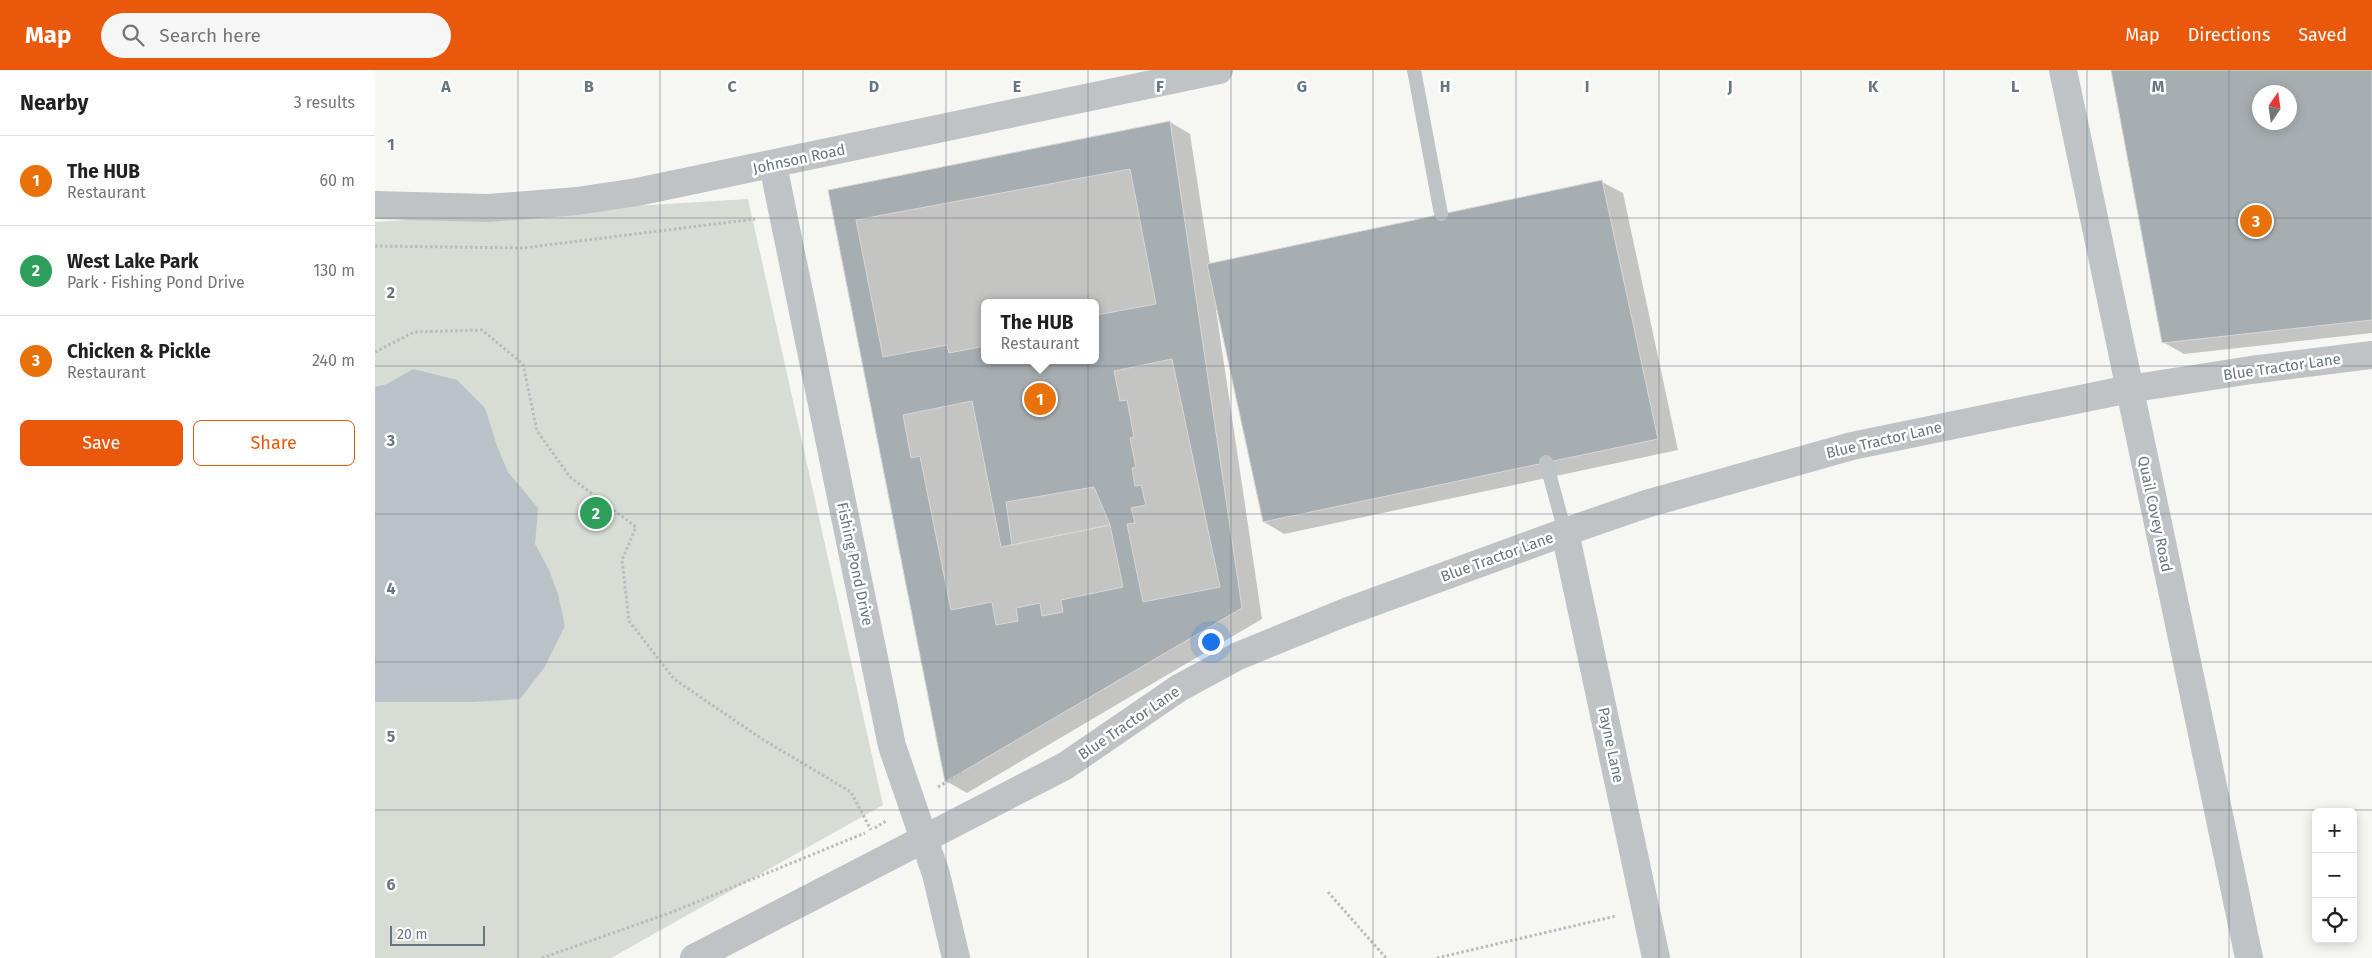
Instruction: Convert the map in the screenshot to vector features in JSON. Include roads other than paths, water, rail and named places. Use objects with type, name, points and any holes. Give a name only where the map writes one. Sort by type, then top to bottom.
[{"type":"street","name":"Johnson Road","points":[[375,205],[488,208],[577,201],[637,192],[1219,70]]},
{"type":"street","name":"Quail Covey Road","points":[[2063,70],[2249,958]]},
{"type":"street","name":"Fishing Pond Drive","points":[[773,165],[892,746],[925,840],[946,911],[956,958]]},
{"type":"street","name":"Blue Tractor Lane","points":[[694,958],[1065,766],[1179,688],[1239,656],[1346,612],[1565,532],[1646,504],[1853,446],[2129,389],[2251,370],[2372,355]]},
{"type":"street","name":"Payne Lane","points":[[1565,532],[1656,958]]},
{"type":"lane","points":[[1414,70],[1441,214]]},
{"type":"lane","points":[[1547,462],[1565,532]]},
{"type":"place","name":"Chicken & Pickle","points":[[2256,221]]},
{"type":"place","name":"The HUB","points":[[1040,399]]},
{"type":"place","name":"West Lake Park","points":[[596,513]]}]
